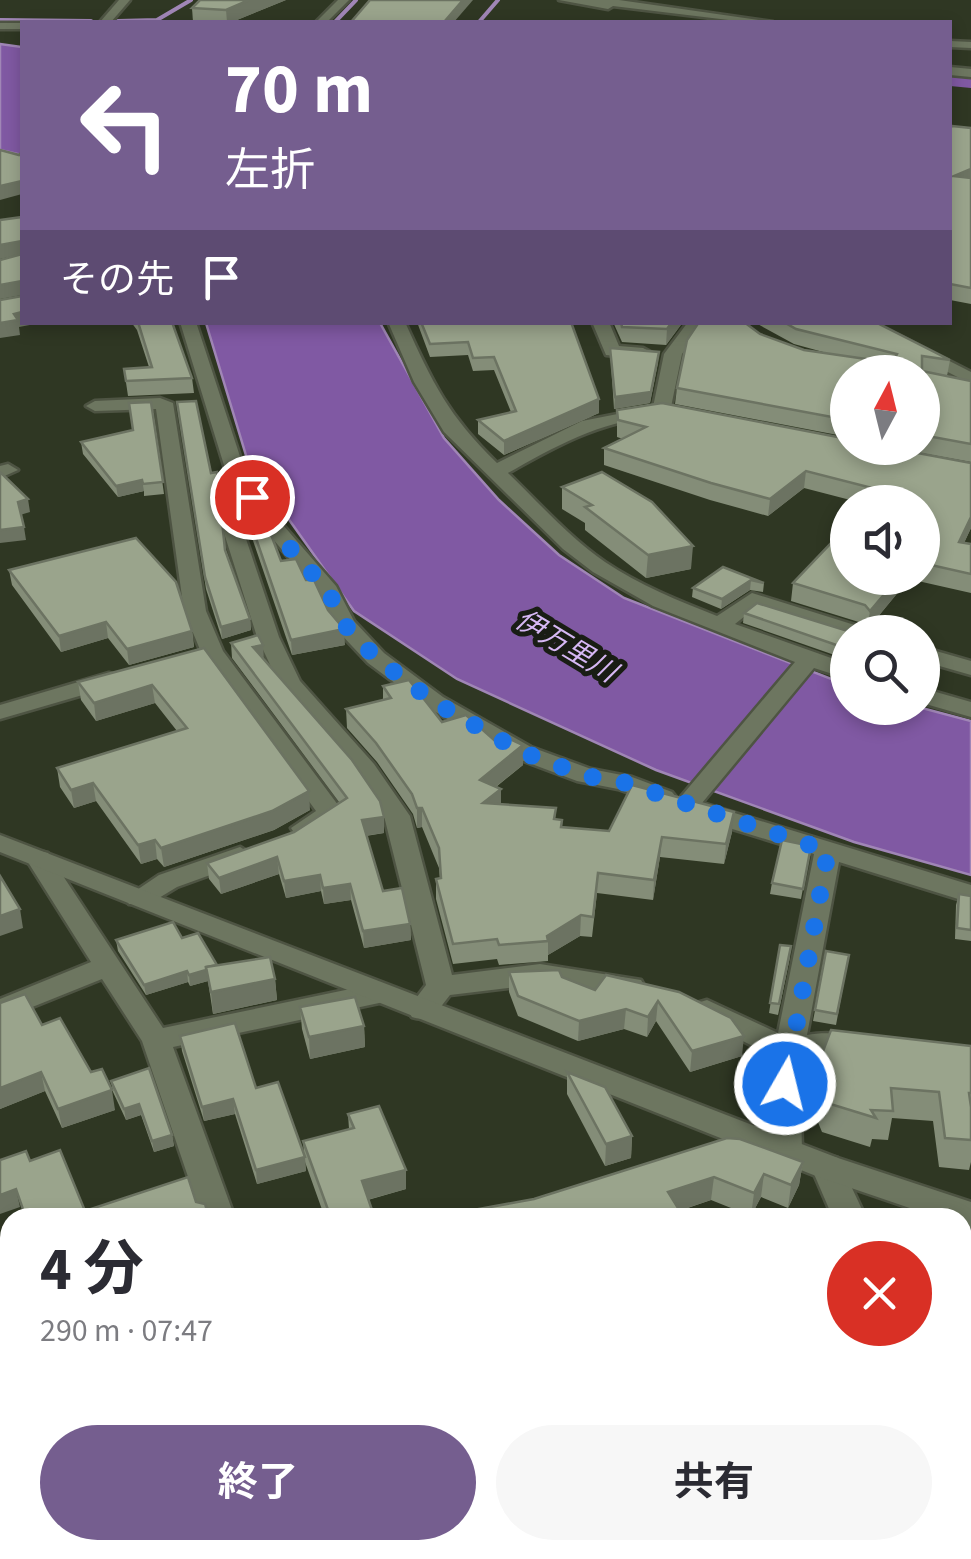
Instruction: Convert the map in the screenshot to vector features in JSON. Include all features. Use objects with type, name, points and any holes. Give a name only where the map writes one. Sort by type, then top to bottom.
[{"type":"street","points":[[108,20],[125,0]]},
{"type":"street","points":[[324,20],[344,0]]},
{"type":"street","points":[[564,0],[717,20]]},
{"type":"street","points":[[594,0],[751,20]]},
{"type":"street","points":[[188,325],[195,611],[231,647],[289,683],[365,770],[396,816],[441,986]]},
{"type":"street","points":[[397,325],[423,382],[451,428],[528,507],[600,568],[718,626],[830,667]]},
{"type":"street","points":[[601,325],[612,350],[672,354]]},
{"type":"street","points":[[661,411],[672,354],[695,325]]},
{"type":"street","points":[[865,325],[971,379]]},
{"type":"street","points":[[940,383],[971,389]]},
{"type":"street","points":[[95,406],[187,402]]},
{"type":"street","points":[[187,402],[241,488],[328,591],[344,624],[376,658],[434,702],[522,752],[586,776],[623,782],[686,806],[971,894]]},
{"type":"street","points":[[495,472],[580,426],[614,415],[661,411],[698,418]]},
{"type":"street","points":[[139,898],[168,881],[277,842],[331,813],[231,647],[233,502],[241,488]]},
{"type":"street","points":[[718,626],[752,600],[830,625]]},
{"type":"street","points":[[940,659],[971,668]]},
{"type":"street","points":[[686,806],[808,660]]},
{"type":"street","points":[[0,712],[139,672]]},
{"type":"street","points":[[940,701],[971,710]]},
{"type":"street","points":[[0,842],[826,1168],[949,1208]]},
{"type":"street","points":[[786,1152],[786,1050],[796,1027],[828,851]]},
{"type":"street","points":[[39,859],[156,1040],[216,1208]]},
{"type":"street","points":[[0,1010],[108,966]]},
{"type":"street","points":[[422,1010],[441,986],[540,974],[611,982],[678,998],[786,1050],[822,1043],[878,1050]]},
{"type":"street","points":[[156,1040],[380,993]]},
{"type":"street","points":[[695,1154],[750,1137]]},
{"type":"street","points":[[826,1168],[845,1208]]},
{"type":"water","points":[[0,44],[20,47],[20,155],[0,150]]},
{"type":"water","name":"伊万里川","points":[[207,325],[381,325],[444,438],[499,500],[559,555],[624,598],[830,678],[830,725],[940,725],[940,713],[971,721],[971,875],[854,842],[656,770],[457,679],[354,611],[248,462]]},
{"type":"building","points":[[200,0],[249,0],[226,10],[192,8]]},
{"type":"building","points":[[370,0],[463,0],[446,20],[353,20]]},
{"type":"building","points":[[952,126],[971,128],[971,169],[954,176],[971,178],[971,288],[952,284]]},
{"type":"building","points":[[0,150],[20,154],[20,181],[0,186]]},
{"type":"building","points":[[20,217],[20,241],[0,245],[0,220]]},
{"type":"building","points":[[20,255],[20,281],[0,285],[0,260]]},
{"type":"building","points":[[20,296],[20,312],[14,314],[18,320],[0,323],[0,300]]},
{"type":"building","points":[[139,325],[173,325],[192,378],[126,381],[124,369],[152,367]]},
{"type":"building","points":[[422,325],[572,325],[599,399],[504,441],[478,420],[516,411],[494,357],[473,358],[468,342],[430,344]]},
{"type":"building","points":[[622,325],[670,325],[667,329]]},
{"type":"building","points":[[697,325],[748,325],[760,334],[804,350],[838,355],[830,355],[830,417],[677,388],[687,340]]},
{"type":"building","points":[[789,325],[881,325],[950,360],[940,359],[940,355],[896,355]]},
{"type":"building","points":[[610,348],[659,352],[651,392],[615,397]]},
{"type":"building","points":[[940,375],[971,381],[971,444],[940,438]]},
{"type":"building","points":[[196,401],[211,473],[217,472],[225,550],[250,619],[221,627],[205,577],[177,402]]},
{"type":"building","points":[[151,402],[163,482],[143,484],[142,480],[116,486],[81,442],[133,430],[129,403]]},
{"type":"building","points":[[662,403],[830,436],[830,465],[940,465],[940,457],[971,463],[971,517],[959,542],[971,544],[971,574],[940,567],[940,485],[861,485],[806,471],[770,499],[604,448],[646,427],[618,420],[617,410]]},
{"type":"building","points":[[0,472],[28,499],[18,502],[24,527],[0,530]]},
{"type":"building","points":[[602,472],[652,502],[693,546],[648,555],[585,507],[592,505],[562,487]]},
{"type":"building","points":[[253,508],[267,524],[281,561],[296,559],[306,580],[314,580],[328,610],[344,629],[291,640],[246,509]]},
{"type":"building","points":[[136,538],[176,582],[192,631],[127,649],[106,622],[59,636],[9,570]]},
{"type":"building","points":[[830,544],[830,594],[793,583]]},
{"type":"building","points":[[723,567],[764,583],[751,580],[722,599],[693,588]]},
{"type":"building","points":[[832,595],[884,595],[870,611],[865,605]]},
{"type":"building","points":[[757,603],[830,625],[830,643],[744,613]]},
{"type":"building","points":[[258,635],[263,645],[253,647],[352,760],[380,801],[384,817],[362,820],[383,891],[402,888],[410,924],[363,931],[350,884],[323,888],[320,875],[284,881],[277,857],[219,878],[207,863],[294,832],[347,798],[231,643]]},
{"type":"building","points":[[204,648],[309,791],[272,811],[161,848],[155,840],[138,845],[93,783],[71,790],[57,768],[187,728],[152,685],[94,703],[78,682]]},
{"type":"building","points":[[409,680],[442,722],[466,715],[494,740],[501,735],[523,745],[480,780],[501,789],[483,803],[556,808],[554,819],[562,820],[561,827],[609,831],[632,785],[734,812],[726,844],[662,837],[654,880],[598,873],[593,917],[581,915],[547,936],[548,941],[499,945],[497,939],[453,944],[436,879],[441,878],[439,848],[422,808],[417,808],[412,794],[376,743],[346,709],[391,698],[383,686]]},
{"type":"building","points":[[782,840],[811,846],[803,889],[772,883]]},
{"type":"building","points":[[0,876],[20,909],[0,916]]},
{"type":"building","points":[[959,894],[971,896],[971,930],[957,928]]},
{"type":"building","points":[[173,922],[182,938],[198,933],[217,965],[144,985],[116,940]]},
{"type":"building","points":[[780,945],[791,946],[779,1004],[770,1003]]},
{"type":"building","points":[[826,951],[849,955],[837,1014],[815,1010]]},
{"type":"building","points":[[270,957],[275,979],[211,992],[206,967]]},
{"type":"building","points":[[559,970],[562,977],[595,990],[606,975],[679,992],[731,1018],[744,1036],[692,1051],[658,1001],[648,1017],[626,1009],[579,1021],[518,996],[509,972]]},
{"type":"building","points":[[25,994],[42,1025],[60,1018],[91,1072],[102,1069],[112,1090],[58,1109],[41,1072],[0,1088],[0,1003]]},
{"type":"building","points":[[355,997],[364,1026],[309,1037],[300,1007]]},
{"type":"building","points":[[235,1023],[256,1088],[278,1082],[305,1157],[256,1170],[233,1099],[202,1107],[180,1036]]},
{"type":"building","points":[[831,1030],[971,1046],[971,1140],[945,1138],[939,1092],[891,1088],[893,1111],[871,1110],[876,1118],[827,1103],[814,1075]]},
{"type":"building","points":[[149,1068],[172,1135],[152,1141],[139,1104],[124,1109],[111,1081]]},
{"type":"building","points":[[567,1072],[605,1087],[632,1136],[606,1144]]},
{"type":"building","points":[[379,1106],[406,1170],[362,1181],[371,1208],[327,1208],[303,1141],[354,1128],[348,1114]]},
{"type":"building","points":[[727,1138],[803,1162],[791,1185],[764,1174],[754,1193],[714,1177],[668,1192],[678,1208],[484,1208],[534,1199]]},
{"type":"building","points":[[60,1150],[84,1208],[23,1208],[16,1189],[0,1195],[0,1160],[26,1151],[30,1161]]},
{"type":"building","points":[[188,1177],[196,1202],[206,1208],[94,1208]]},
{"type":"waterway","points":[[157,20],[191,0]]},
{"type":"waterway","points":[[337,20],[356,0]]},
{"type":"waterway","points":[[481,20],[498,0]]},
{"type":"waterway","points":[[0,20],[20,20]]},
{"type":"waterway","points":[[952,78],[971,80]]},
{"type":"route","points":[[252,497],[274,530],[328,591],[344,624],[376,658],[434,702],[522,752],[586,776],[623,782],[828,851],[796,1027],[786,1050],[785,1084]]}]
